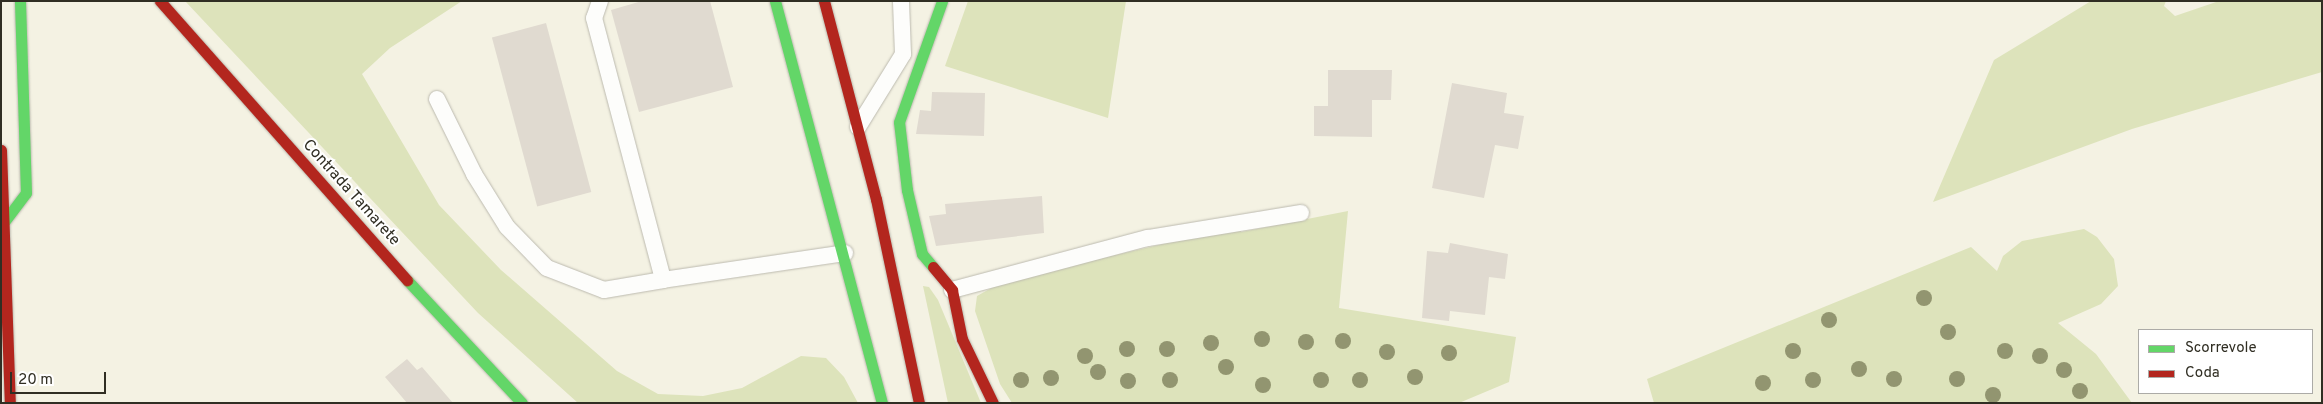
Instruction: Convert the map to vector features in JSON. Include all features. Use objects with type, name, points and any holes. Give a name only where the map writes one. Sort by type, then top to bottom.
[{"type":"main road","points":[[4,222],[26,193],[20,1]]},
{"type":"main road","name":"Contrada Tamarete","points":[[160,1],[415,289],[522,403]]},
{"type":"main road","points":[[775,1],[845,252],[881,401]]},
{"type":"main road","points":[[824,1],[858,127],[920,403]]},
{"type":"main road","points":[[942,1],[899,122],[907,190],[922,254],[952,290],[962,339],[993,403]]},
{"type":"main road","points":[[1,150],[10,403]]},
{"type":"lane","points":[[600,1],[594,18],[663,280]]},
{"type":"lane","points":[[858,127],[903,54],[902,1]]},
{"type":"lane","points":[[437,99],[474,174],[507,228],[547,268],[604,290],[845,252]]},
{"type":"lane","points":[[952,290],[1148,238],[1301,212]]},
{"type":"green space","points":[[185,1],[462,1],[390,48],[362,74],[439,205],[501,270],[617,371],[658,394],[703,396],[742,388],[801,356],[826,358],[844,377],[858,403],[578,403],[478,313]]},
{"type":"green space","points":[[968,1],[1126,1],[1108,118],[945,66]]},
{"type":"green space","points":[[2091,1],[2166,1],[2164,6],[2175,16],[2219,1],[2322,1],[2322,72],[2132,129],[1933,202],[1994,60]]},
{"type":"green space","points":[[1348,211],[1339,308],[1516,337],[1509,382],[1459,403],[1012,403],[1000,384],[975,311],[977,296],[1004,281],[1240,226],[1241,232]]},
{"type":"green space","points":[[2084,229],[2097,237],[2114,259],[2118,286],[2101,304],[2058,323],[2096,354],[2132,403],[1654,403],[1647,379],[1971,247],[1997,271],[2003,256],[2022,241]]},
{"type":"green space","points":[[923,286],[929,287],[938,300],[981,403],[948,403]]},
{"type":"building","points":[[642,1],[710,1],[733,87],[639,112],[611,10]]},
{"type":"building","points":[[546,23],[591,192],[537,207],[492,37]]},
{"type":"building","points":[[1328,70],[1392,70],[1391,100],[1372,100],[1372,137],[1314,136],[1314,106],[1328,106]]},
{"type":"building","points":[[1452,83],[1507,93],[1504,113],[1524,116],[1518,149],[1495,145],[1484,198],[1432,188]]},
{"type":"building","points":[[932,92],[985,93],[984,136],[916,134],[920,110],[931,111]]},
{"type":"building","points":[[1042,196],[1044,233],[936,246],[929,216],[946,214],[945,204]]},
{"type":"building","points":[[1450,243],[1508,254],[1505,279],[1489,277],[1485,315],[1450,311],[1449,321],[1422,318],[1427,251],[1448,253]]},
{"type":"building","points":[[407,359],[417,370],[422,367],[453,403],[407,403],[385,377]]},
{"type":"traffic: fast","points":[[4,222],[26,193],[20,1]]},
{"type":"traffic: fast","points":[[775,1],[882,403]]},
{"type":"traffic: fast","points":[[933,267],[922,254],[907,190],[899,122],[942,1]]},
{"type":"traffic: fast","points":[[407,280],[522,403]]},
{"type":"traffic: jam","points":[[160,1],[407,280]]},
{"type":"traffic: jam","points":[[824,1],[876,199],[919,403]]},
{"type":"traffic: jam","points":[[1,150],[10,403]]},
{"type":"traffic: jam","points":[[933,267],[952,290],[962,339],[993,403]]}]
